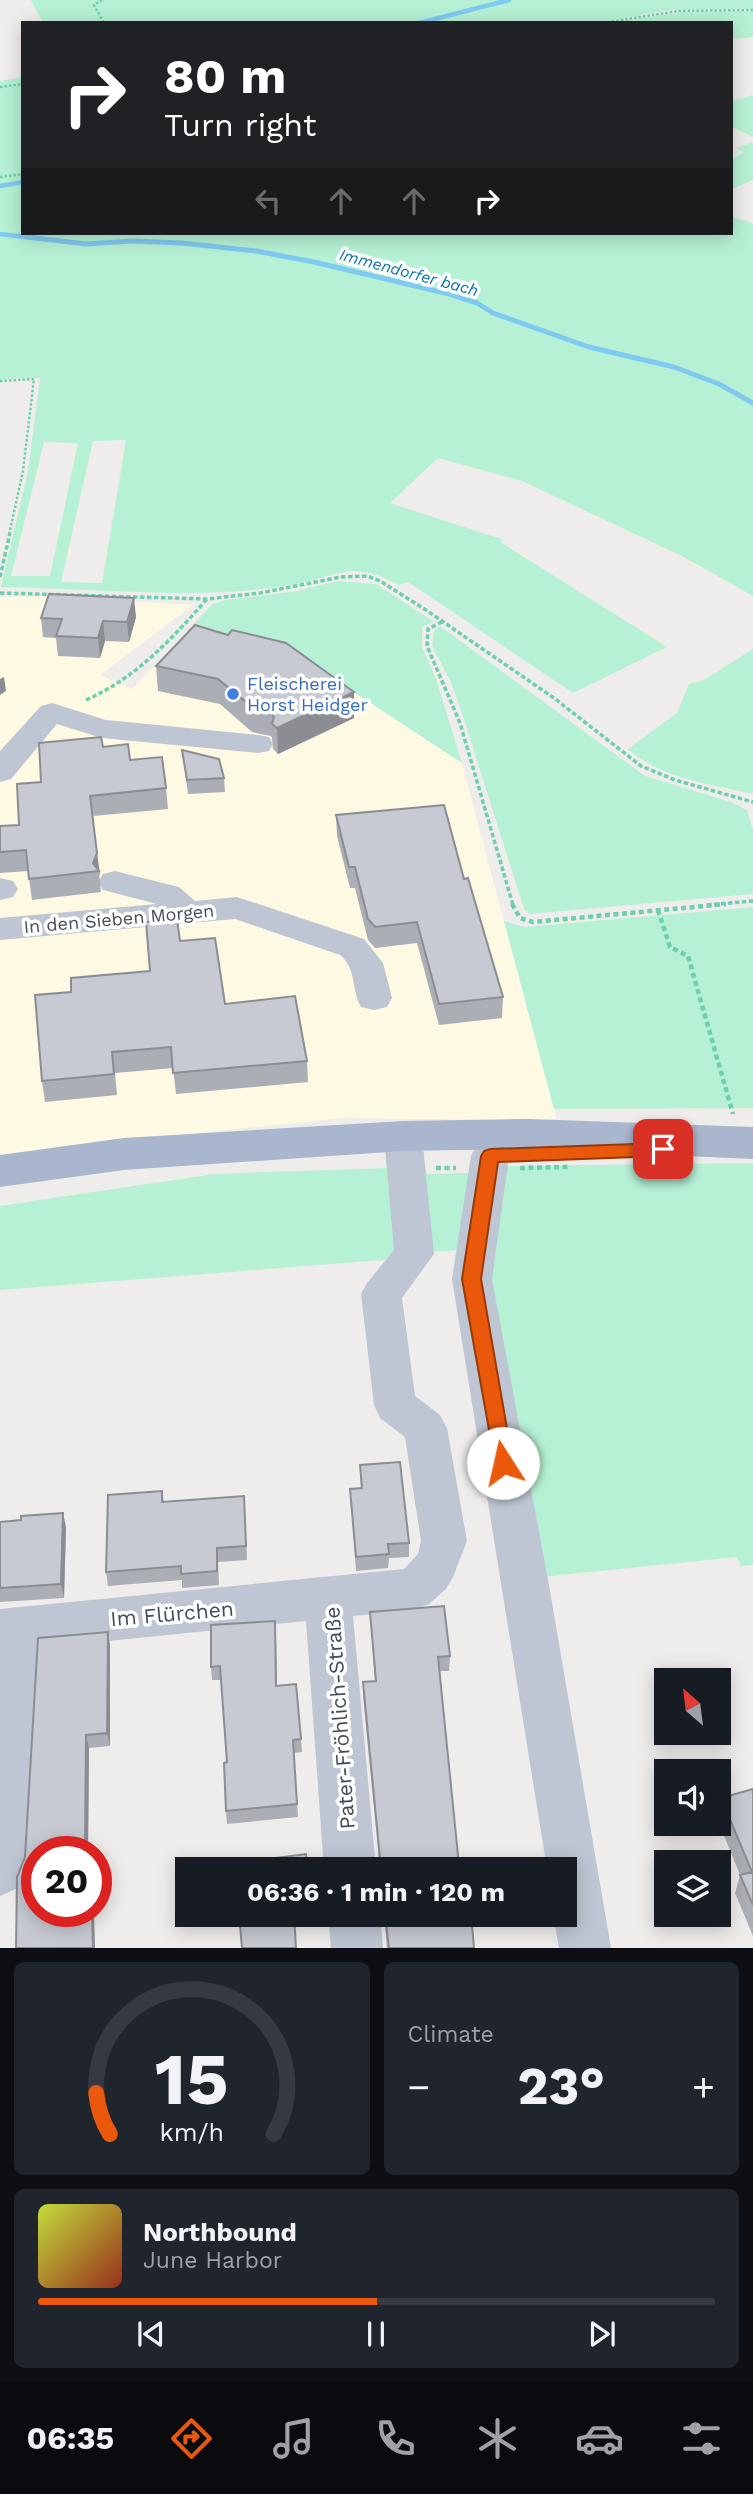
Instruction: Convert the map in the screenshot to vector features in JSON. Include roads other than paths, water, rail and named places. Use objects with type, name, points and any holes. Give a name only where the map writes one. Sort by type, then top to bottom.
[{"type":"main road","points":[[0,1189],[200,1161],[307,1157],[530,1134],[747,1143]]},
{"type":"main road","points":[[0,1171],[162,1151],[403,1146],[490,1156],[684,1149],[747,1143]]},
{"type":"street","points":[[0,772],[23,742],[52,712],[102,729],[258,744]]},
{"type":"street","points":[[115,882],[167,894],[189,912]]},
{"type":"street","name":"In den Sieben Morgen","points":[[0,929],[237,908],[352,947],[361,953],[369,966],[374,998]]},
{"type":"street","name":"Pater-Fröhlich-Straße","points":[[350,1857],[328,1599],[413,1589],[427,1579],[441,1558],[444,1541],[425,1428],[395,1405],[381,1294],[414,1254],[403,1146]]},
{"type":"street","points":[[490,1156],[472,1279],[527,1591],[585,1948]]},
{"type":"street","name":"Im Flürchen","points":[[0,1870],[8,1630],[328,1599]]},
{"type":"street","points":[[355,1927],[357,1948]]},
{"type":"waterway","points":[[427,21],[509,0]]},
{"type":"waterway","points":[[0,186],[21,182]]},
{"type":"waterway","name":"Immendorfer bach","points":[[0,234],[34,238]]},
{"type":"waterway","name":"Immendorfer bach","points":[[19,236],[86,244],[132,241],[182,243],[256,251],[314,262],[449,294],[477,303],[493,313],[589,347],[674,367],[719,384],[753,403]]},
{"type":"place","name":"Fleischerei Horst Heidger","points":[[233,694]]}]
